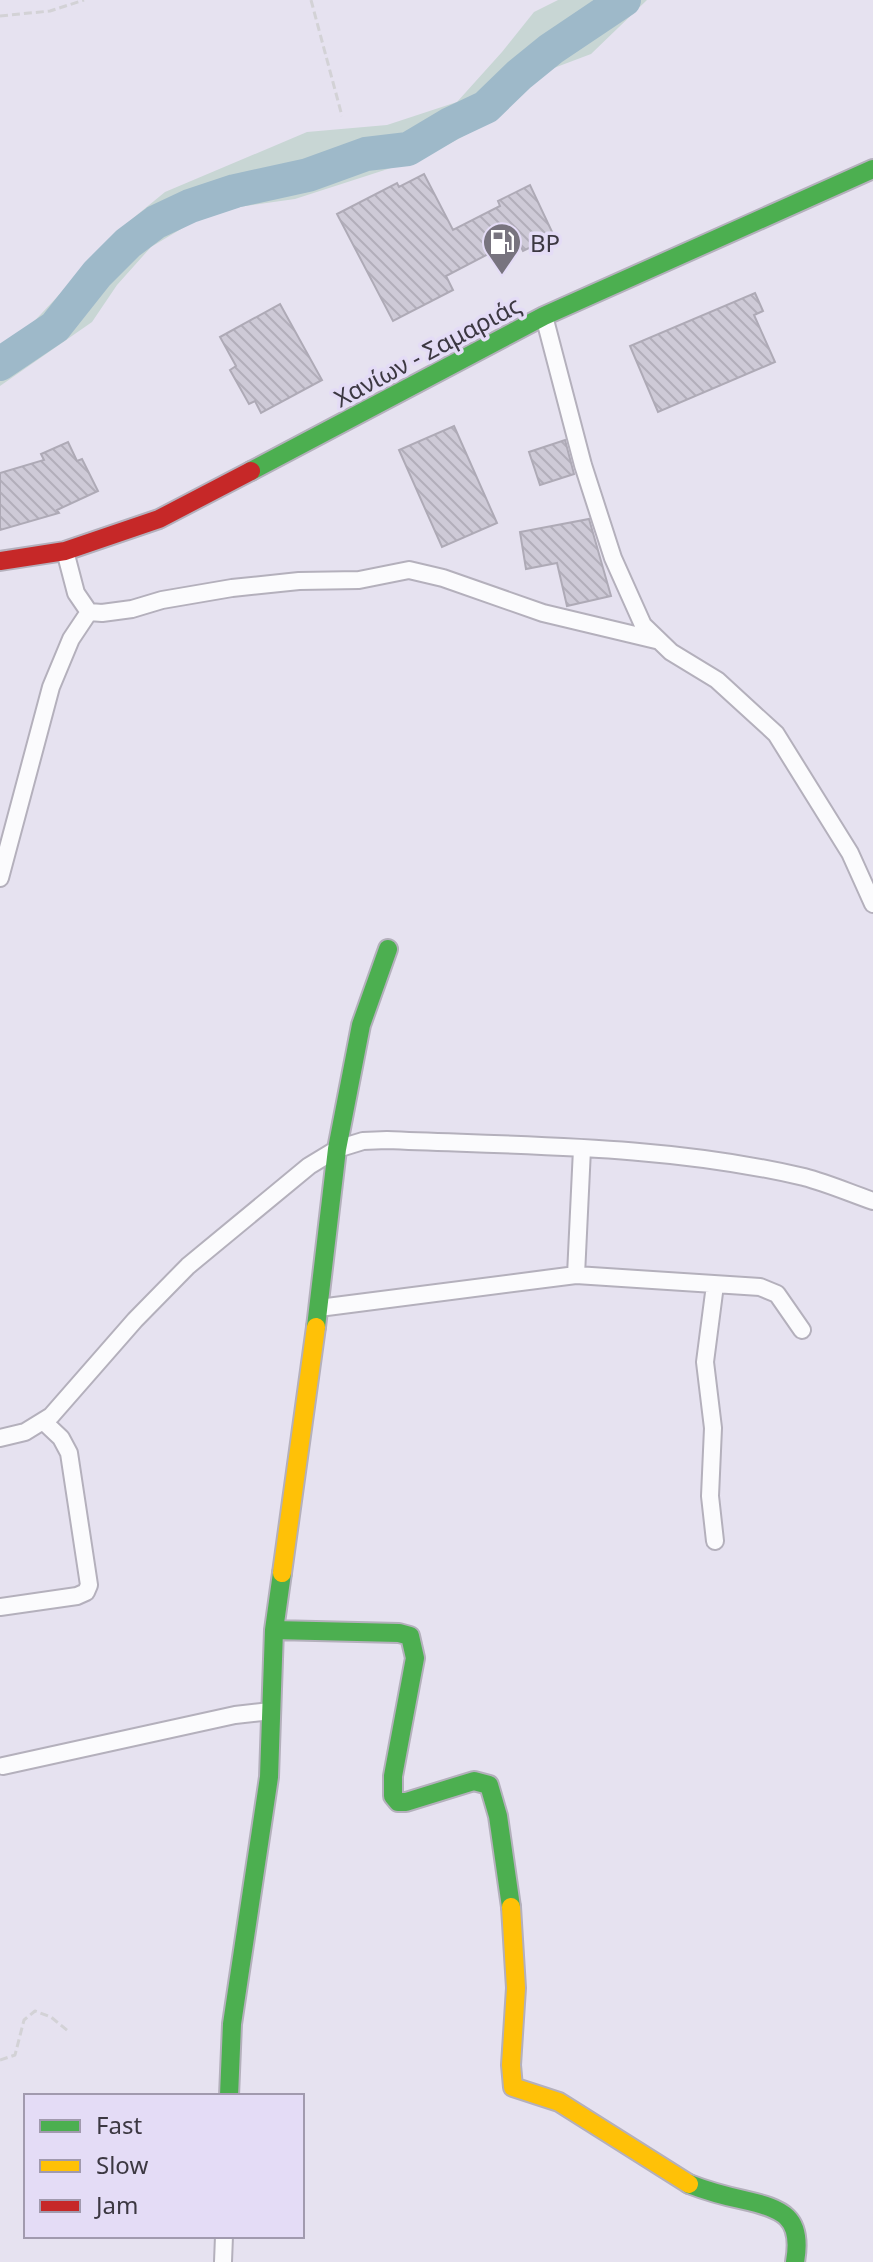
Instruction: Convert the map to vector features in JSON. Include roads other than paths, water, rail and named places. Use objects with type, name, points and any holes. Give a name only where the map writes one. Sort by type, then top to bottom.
[{"type":"street","name":"Χανίων - Σαμαριάς","points":[[0,561],[65,551],[159,519],[544,316],[873,169]]},
{"type":"street","points":[[544,316],[583,465],[613,558],[643,625],[656,640],[717,680],[776,734],[850,853],[873,904]]},
{"type":"street","points":[[65,551],[76,593],[89,612]]},
{"type":"street","points":[[89,612],[132,609],[162,600],[232,588],[299,581],[359,580],[409,570],[443,578],[543,613],[656,640]]},
{"type":"street","points":[[0,878],[51,687],[71,639],[89,612]]},
{"type":"street","points":[[229,2094],[232,2024],[267,1790],[274,1630],[319,1308],[337,1149],[361,1025],[388,949]]},
{"type":"street","points":[[0,1438],[25,1432],[43,1421],[74,1392],[135,1320],[188,1266],[309,1166],[337,1149],[363,1141],[582,1149],[704,1158],[807,1178],[873,1201]]},
{"type":"street","points":[[576,1275],[582,1149]]},
{"type":"street","points":[[319,1308],[576,1275],[760,1287],[777,1294],[802,1330]]},
{"type":"street","points":[[715,1285],[705,1362],[713,1428],[710,1496],[715,1541]]},
{"type":"street","points":[[0,1607],[77,1596],[86,1592],[89,1585],[69,1453],[61,1438],[43,1421]]},
{"type":"street","points":[[274,1630],[399,1633],[410,1636],[415,1658],[393,1776],[393,1796],[398,1802],[406,1802],[474,1781],[489,1785],[493,1792],[507,1862],[515,1958],[513,2087],[559,2102],[686,2183],[774,2207],[786,2215],[795,2228],[798,2245],[795,2262]]},
{"type":"street","points":[[3,1766],[235,1715],[271,1711]]},
{"type":"street","points":[[223,2262],[224,2238]]},
{"type":"waterway","points":[[0,364],[55,327],[97,274],[128,243],[156,222],[190,206],[235,191],[308,175],[366,154],[408,149],[486,107],[551,49],[624,0]]},
{"type":"place","name":"BP","points":[[502,276]]}]
